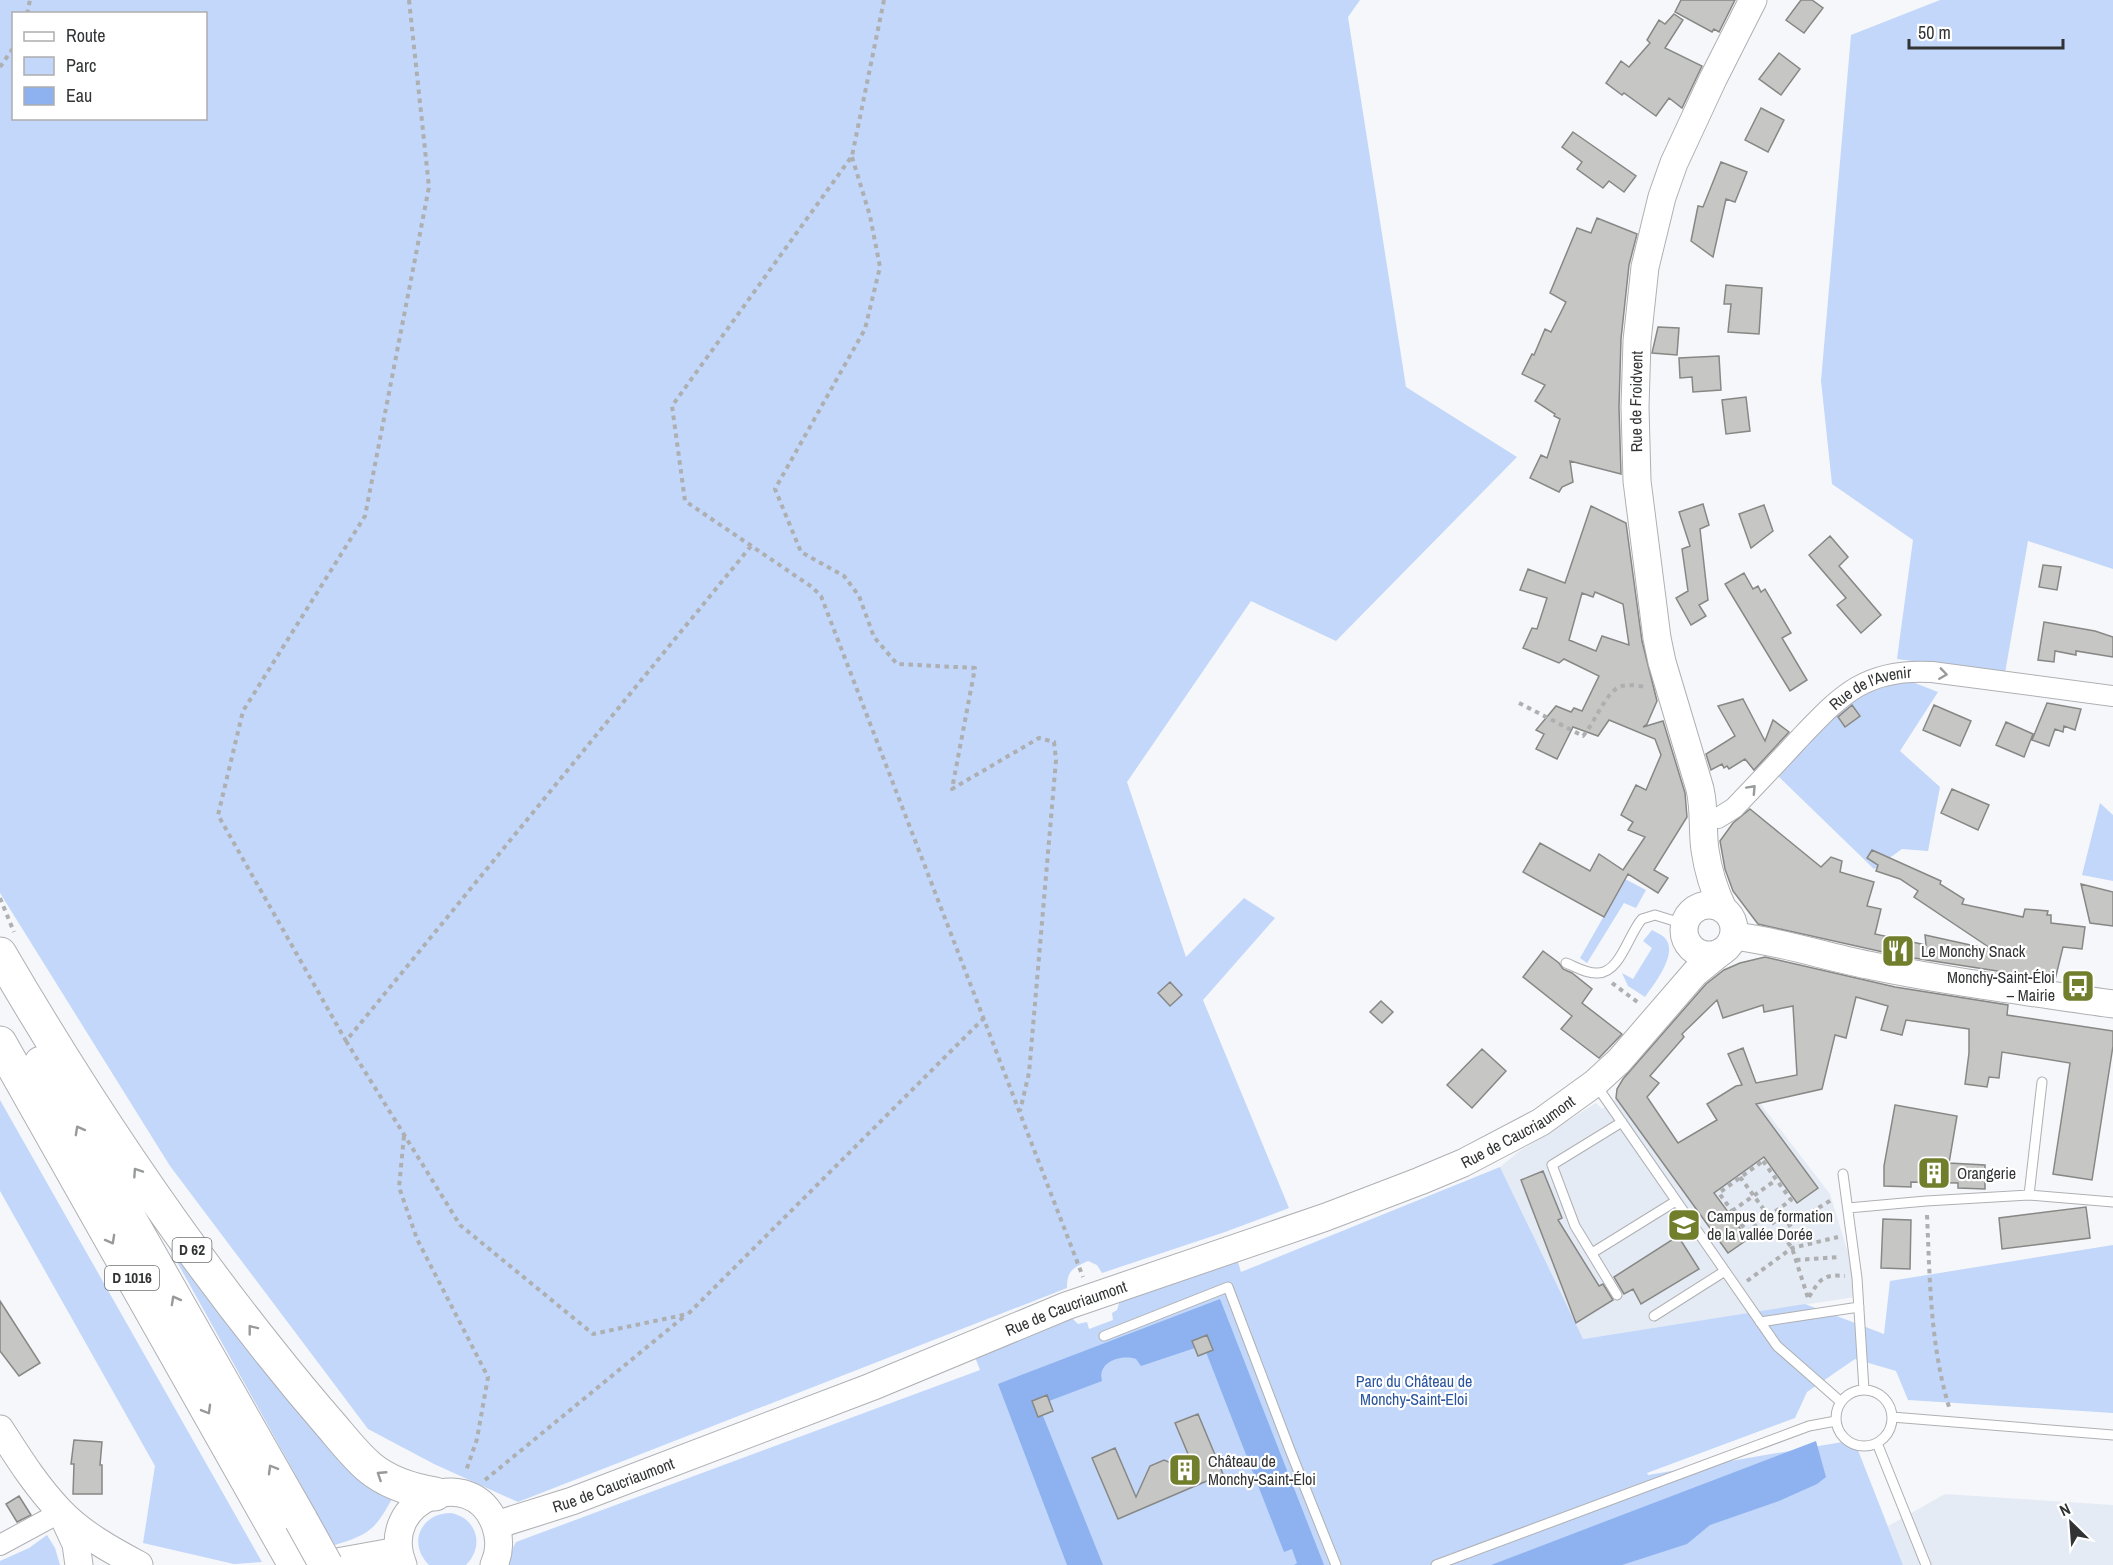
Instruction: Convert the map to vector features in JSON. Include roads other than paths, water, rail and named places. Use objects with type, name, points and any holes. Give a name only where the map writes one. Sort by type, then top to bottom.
[{"type":"highway","name":"D 62","points":[[8,946],[59,1053],[156,1199],[274,1357],[349,1447],[368,1466],[399,1485],[453,1494]]},
{"type":"highway","name":"D 1016","points":[[0,991],[326,1565]]},
{"type":"highway","name":"D 1016","points":[[0,1043],[295,1565]]},
{"type":"street","name":"Rue de Froidvent","points":[[1704,818],[1700,789],[1657,638],[1637,490],[1635,407],[1637,341],[1653,228],[1667,181],[1713,79],[1753,0]]},
{"type":"street","name":"Rue de l'Avenir","points":[[1704,818],[1718,818],[1734,808],[1832,704],[1860,685],[1884,675],[1932,672],[2113,696]]},
{"type":"street","points":[[1619,1061],[1695,973],[1727,944],[1733,923],[1723,909],[1713,885],[1705,849],[1704,818]]},
{"type":"street","points":[[1619,1061],[1678,963],[1705,849]]},
{"type":"street","points":[[1686,926],[1698,907],[1706,904],[1723,909]]},
{"type":"street","points":[[1686,926],[1694,950],[1702,955],[1712,955],[1727,944],[1764,940],[1880,968],[1982,986],[2113,1004]]},
{"type":"street","name":"Rue de Caucriaumont","points":[[496,1525],[572,1501],[853,1394],[1091,1297],[1258,1241],[1420,1182],[1505,1142],[1541,1122],[1595,1083],[1619,1061]]},
{"type":"street","points":[[0,1429],[22,1462],[61,1512],[110,1550],[139,1565]]},
{"type":"street","points":[[320,1565],[400,1558],[399,1528],[406,1515],[416,1504],[453,1494],[484,1507],[496,1525],[499,1547],[494,1565]]},
{"type":"street","points":[[0,1545],[61,1512]]},
{"type":"street","points":[[61,1512],[75,1544],[79,1565]]},
{"type":"lane","points":[[1566,963],[1589,972],[1605,972],[1615,965],[1642,919],[1655,915],[1686,926]]},
{"type":"lane","points":[[2029,1195],[2042,1082]]},
{"type":"lane","points":[[1595,1083],[1760,1322],[1785,1354],[1841,1402]]},
{"type":"lane","points":[[1617,1295],[1575,1227],[1552,1165],[1622,1122]]},
{"type":"lane","points":[[1842,1174],[1857,1278],[1864,1390]]},
{"type":"lane","points":[[1848,1208],[2029,1195],[2113,1202]]},
{"type":"lane","points":[[1592,1254],[1676,1201]]},
{"type":"lane","points":[[1654,1316],[1725,1271]]},
{"type":"lane","points":[[1104,1336],[1228,1287],[1336,1565]]},
{"type":"lane","points":[[1760,1322],[1859,1307]]},
{"type":"lane","points":[[1864,1390],[1875,1392],[1884,1398],[1890,1407],[1892,1417],[1888,1432],[1877,1443],[1859,1446],[1850,1443],[1838,1430],[1837,1407],[1855,1391],[1864,1390]]},
{"type":"lane","points":[[1892,1417],[2113,1435]]},
{"type":"lane","points":[[1436,1565],[1809,1426],[1836,1421]]},
{"type":"lane","points":[[1877,1443],[1926,1565]]},
{"type":"water","points":[[1220,1299],[1324,1565],[1294,1565],[1297,1563],[1292,1549],[1284,1552],[1206,1352],[1213,1349],[1207,1335],[1192,1341],[1195,1348],[1141,1366],[1136,1359],[1117,1359],[1103,1369],[1102,1381],[1049,1401],[1047,1395],[1032,1401],[1038,1416],[1043,1416],[1103,1565],[1067,1565],[998,1384]]},
{"type":"water","points":[[1816,1441],[1826,1477],[1817,1484],[1779,1501],[1710,1525],[1687,1544],[1622,1565],[1491,1565]]},
{"type":"place","name":"Le Monchy Snack","points":[[1898,951]]},
{"type":"place","name":"Monchy-Saint-Éloi – Mairie","points":[[2078,986]]},
{"type":"place","name":"Orangerie","points":[[1934,1173]]},
{"type":"place","name":"Campus de formation de la vallée Dorée","points":[[1684,1225]]},
{"type":"place","name":"Château de Monchy-Saint-Éloi","points":[[1185,1470]]},
{"type":"park label","name":"Parc du Château de Monchy-Saint-Eloi","points":[[1414,1390]]}]
